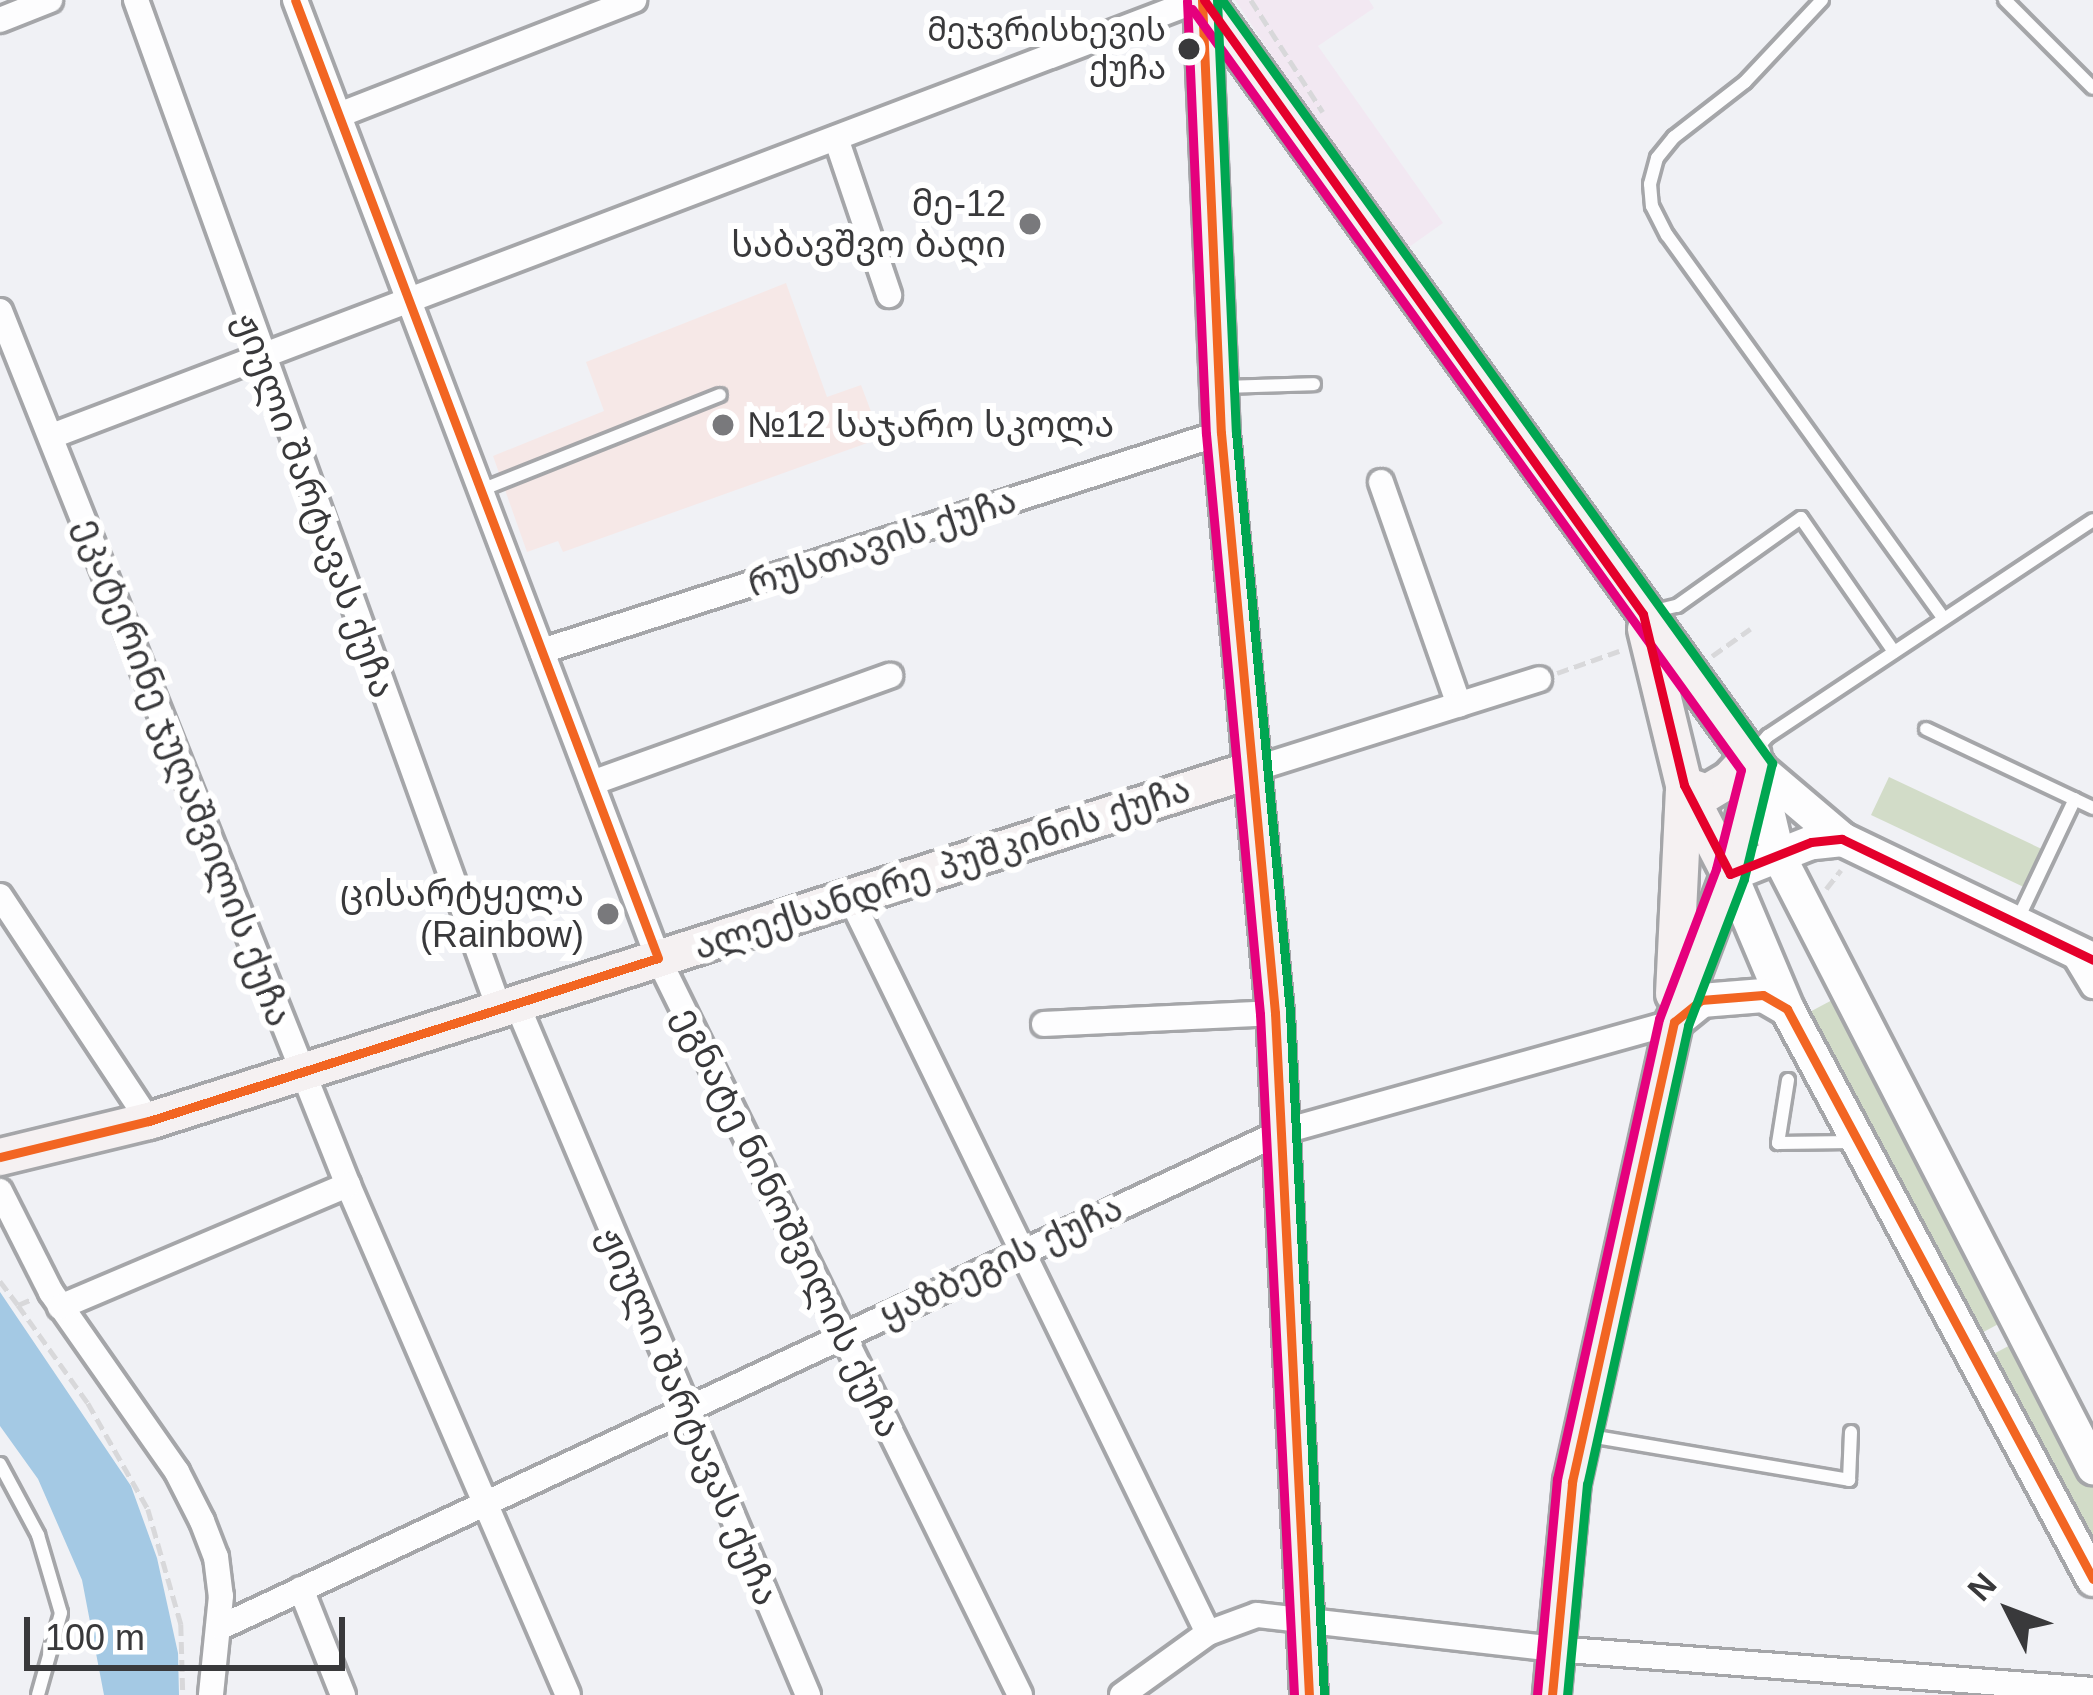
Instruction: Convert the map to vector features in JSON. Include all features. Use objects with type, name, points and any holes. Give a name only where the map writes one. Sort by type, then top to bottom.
[{"type":"main road","points":[[1201,0],[1717,688],[1754,761],[1730,874],[1675,1022],[1583,1435],[1552,1695]]},
{"type":"main road","points":[[1201,0],[1222,433],[1275,1013],[1309,1695]]},
{"type":"main road","points":[[1206,112],[1237,90],[1270,90]]},
{"type":"main road","points":[[1660,610],[1670,727],[1684,784],[1730,874]]},
{"type":"main road","points":[[1670,727],[1680,704],[1717,688]]},
{"type":"main road","points":[[1684,784],[1707,793],[1754,761]]},
{"type":"main road","name":"ალექსანდრე პუშკინის ქუჩა","points":[[0,1157],[149,1121],[1251,770]]},
{"type":"main road","points":[[1675,1022],[1684,784]]},
{"type":"street","points":[[0,20],[50,0]]},
{"type":"street","name":"ჟიული შარტავას ქუჩა","points":[[136,0],[261,357],[507,1005],[808,1695]]},
{"type":"street","name":"ეგნატე ნინოშვილის ქუჩა","points":[[295,0],[658,958],[1020,1695]]},
{"type":"street","points":[[339,116],[634,0]]},
{"type":"street","points":[[52,436],[1201,0]]},
{"type":"street","points":[[836,138],[889,295]]},
{"type":"street","name":"ეკატერინე ჯუღაშვილის ქუჩა","points":[[0,311],[348,1185],[568,1695]]},
{"type":"street","name":"რუსთავის ქუჩა","points":[[542,651],[1222,433]]},
{"type":"street","points":[[1381,482],[1459,705]]},
{"type":"street","points":[[592,783],[890,676]]},
{"type":"street","name":"ალექსანდრე პუშკინის ქუჩა","points":[[1251,770],[1539,680]]},
{"type":"street","points":[[1754,761],[1842,839],[2082,955],[2093,986]]},
{"type":"street","points":[[1754,761],[1777,853],[2093,1467]]},
{"type":"street","points":[[1842,839],[1777,853],[1730,874],[1787,1009],[2093,1579]]},
{"type":"street","points":[[1794,888],[1842,839]]},
{"type":"street","points":[[0,896],[149,1121]]},
{"type":"street","points":[[850,897],[1208,1633]]},
{"type":"street","points":[[1675,1022],[1701,1000],[1763,995],[1787,1009]]},
{"type":"street","points":[[1044,1024],[1275,1013]]},
{"type":"street","name":"ყაზბეგის ქუჩა","points":[[221,1627],[1281,1132],[1675,1022]]},
{"type":"street","points":[[56,1299],[348,1185]]},
{"type":"street","points":[[0,1191],[56,1299],[177,1472],[216,1556],[221,1627],[211,1695]]},
{"type":"street","points":[[1971,1354],[2019,1328]]},
{"type":"street","points":[[301,1589],[343,1695]]},
{"type":"street","points":[[1122,1695],[1208,1633],[1257,1615],[1554,1649],[2093,1690]]},
{"type":"lane","points":[[1822,0],[1745,82],[1674,137],[1657,158],[1650,184],[1652,206],[1667,235],[1943,618]]},
{"type":"lane","points":[[2005,0],[2093,88]]},
{"type":"lane","points":[[1219,388],[1314,384]]},
{"type":"lane","points":[[481,490],[720,395]]},
{"type":"lane","points":[[1660,610],[1802,518],[1894,652]]},
{"type":"lane","points":[[1754,761],[1768,736],[2093,520]]},
{"type":"lane","points":[[1926,729],[2093,808]]},
{"type":"lane","points":[[2016,922],[2075,799]]},
{"type":"lane","points":[[1788,1080],[1778,1143],[1858,1142]]},
{"type":"lane","points":[[1583,1435],[1849,1480],[1851,1432]]},
{"type":"lane","points":[[0,1464],[38,1535],[61,1613],[38,1695]]},
{"type":"path","points":[[1251,0],[1324,113]]},
{"type":"path","points":[[1660,610],[1712,656],[1717,688]]},
{"type":"path","points":[[1712,656],[1750,629]]},
{"type":"path","points":[[1539,680],[1619,651]]},
{"type":"path","points":[[0,1281],[88,1403],[148,1509],[181,1624],[183,1695]]},
{"type":"path","points":[[18,1305],[56,1299]]},
{"type":"shaded area","points":[[1235,0],[1369,0],[1374,8],[1318,46],[1443,223],[1402,252]]},
{"type":"shaded area","name":"№12 საჯარო სკოლა","points":[[786,283],[827,397],[861,385],[881,438],[563,552],[558,541],[527,552],[493,456],[604,411],[586,362]]},
{"type":"green space","points":[[1889,777],[2046,851],[2028,889],[1871,815]]},
{"type":"green space","points":[[1836,998],[2006,1320],[1974,1337],[1804,1015]]},
{"type":"green space","points":[[2016,1342],[2093,1487],[2093,1558],[1986,1358]]},
{"type":"water","points":[[0,1292],[131,1486],[157,1558],[178,1653],[179,1695],[104,1695],[82,1580],[38,1479],[0,1426]]},
{"type":"transit line","points":[[0,1157],[149,1121],[658,958],[295,0]]},
{"type":"transit line","points":[[1202,0],[1221,433],[1275,1013],[1309,1695]]},
{"type":"transit line","points":[[1204,0],[1643,614],[1684,785],[1730,874],[1811,842],[1842,839],[2093,960]]},
{"type":"transit line","points":[[1217,0],[1236,432],[1290,1012],[1324,1694]]},
{"type":"transit line","points":[[1222,0],[1772,763],[1744,879],[1688,1026],[1587,1484],[1567,1695]]},
{"type":"transit line","points":[[1187,1],[1206,434],[1260,1014],[1294,1695]]},
{"type":"transit line","points":[[1192,9],[1741,770],[1716,869],[1659,1019],[1557,1479],[1537,1694]]},
{"type":"transit line","points":[[1552,1695],[1572,1482],[1674,1022],[1701,1000],[1763,995],[1787,1009],[2093,1579]]},
{"type":"place","name":"მეჯვრისხევის ქუჩა","points":[[1189,49]]},
{"type":"place","name":"მე-12 საბავშვო ბაღი","points":[[1030,224]]},
{"type":"place","name":"№12 საჯარო სკოლა","points":[[723,425]]},
{"type":"place","name":"ცისარტყელა (Rainbow)","points":[[608,914]]}]
